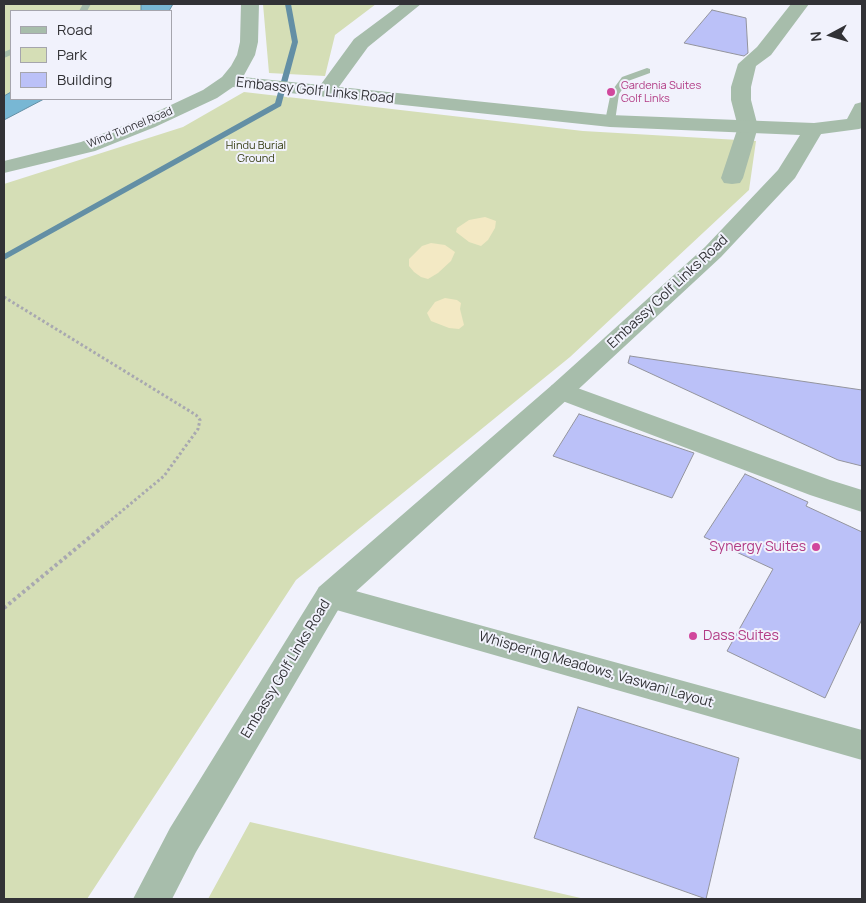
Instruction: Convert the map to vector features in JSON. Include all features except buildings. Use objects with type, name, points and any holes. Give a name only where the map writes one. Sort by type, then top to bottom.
[{"type":"street","name":"Wind Tunnel Road","points":[[4,167],[88,146],[148,123],[210,94],[229,82],[240,68],[246,55],[249,42],[250,4]]},
{"type":"street","points":[[326,91],[362,43],[412,4]]},
{"type":"street","points":[[732,178],[748,127],[741,100],[741,87],[747,64],[764,51],[800,4]]},
{"type":"street","name":"Embassy Golf Links Road","points":[[152,899],[183,840],[330,596],[561,391],[707,258],[787,173],[814,129],[610,121],[229,82]]},
{"type":"street","points":[[814,129],[841,128],[861,117]]},
{"type":"street","points":[[561,391],[811,484],[862,501]]},
{"type":"street","name":"Whispering Meadows, Vaswani Layout","points":[[330,596],[862,745]]},
{"type":"lane","points":[[610,121],[614,94],[626,79],[647,71]]},
{"type":"path","points":[[4,297],[196,415],[200,420],[198,429],[164,476],[4,608]]},
{"type":"green space","points":[[4,4],[141,4],[141,10],[10,10],[10,93],[4,96]]},
{"type":"green space","points":[[263,4],[376,4],[335,35],[325,76],[269,73]]},
{"type":"green space","name":"Hindu Burial Ground","points":[[244,92],[583,131],[756,141],[749,190],[570,357],[296,580],[87,899],[4,899],[4,184],[183,127]]},
{"type":"green space","points":[[250,822],[585,899],[208,899]]},
{"type":"sand","points":[[485,217],[496,221],[495,228],[488,240],[481,246],[469,242],[456,232],[457,228],[469,220]]},
{"type":"sand","points":[[431,243],[445,245],[455,252],[451,261],[428,279],[414,272],[409,266],[409,259],[422,246]]},
{"type":"sand","points":[[445,298],[457,300],[461,303],[460,309],[464,325],[459,329],[449,328],[431,321],[427,313],[435,302]]},
{"type":"water","points":[[141,4],[173,4],[170,10],[141,10]]},
{"type":"water","points":[[10,93],[10,100],[42,100],[4,120],[4,96]]},
{"type":"waterway","points":[[4,257],[278,104],[295,42],[288,4]]},
{"type":"place","name":"Gardenia Suites Golf Links","points":[[611,92]]},
{"type":"place","name":"Synergy Suites","points":[[816,547]]},
{"type":"place","name":"Dass Suites","points":[[693,636]]}]
